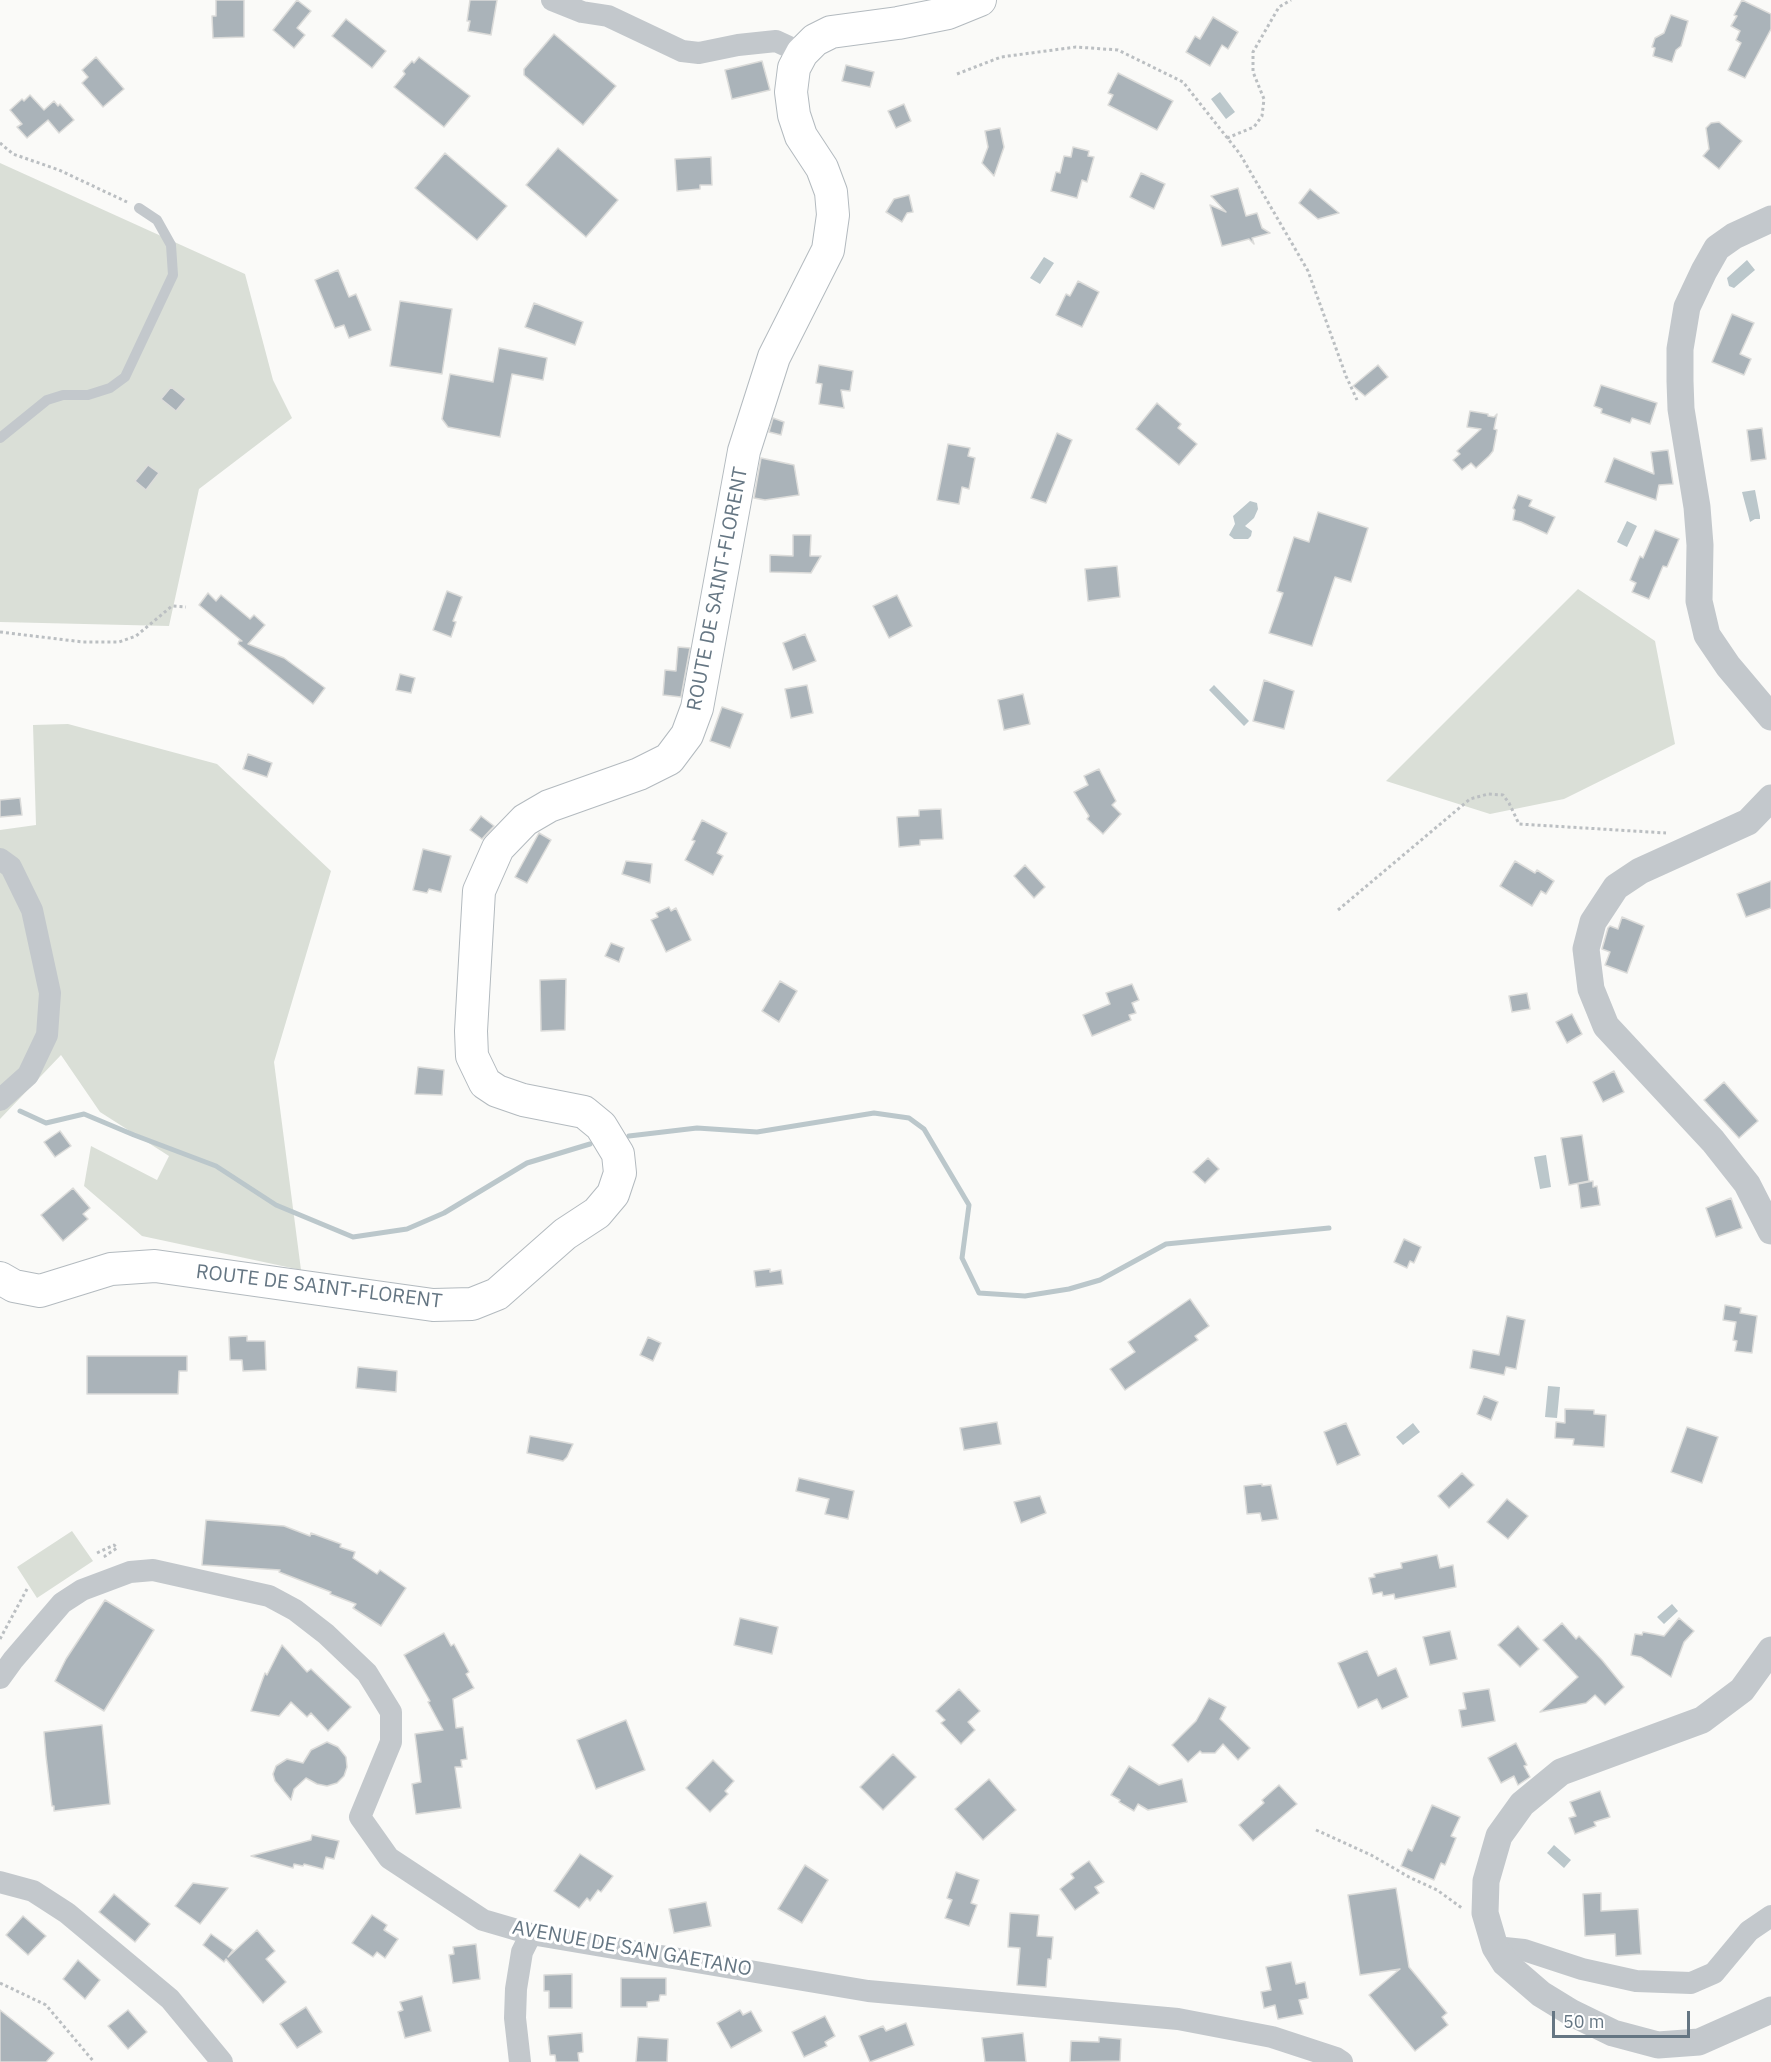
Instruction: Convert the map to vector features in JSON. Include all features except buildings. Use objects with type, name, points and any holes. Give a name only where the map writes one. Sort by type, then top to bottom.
[{"type":"main road","points":[[802,53],[815,40],[831,32],[898,23],[948,13],[980,0]]},
{"type":"main road","name":"ROUTE DE SAINT-FLORENT","points":[[0,1278],[14,1286],[40,1291],[111,1269],[155,1266],[434,1305],[472,1304],[497,1294],[565,1234],[597,1213],[613,1194],[620,1173],[618,1154],[601,1126],[584,1112],[523,1100],[497,1090],[485,1083],[472,1056],[471,1031],[479,891],[498,848],[525,820],[549,806],[639,774],[669,759],[691,726],[697,708],[744,452],[774,357],[828,250],[833,215],[831,192],[822,168],[801,136],[794,115],[791,92],[794,68],[802,53]]},
{"type":"street","points":[[552,0],[582,12],[608,16],[682,51],[699,52],[776,41],[802,53]]},
{"type":"street","points":[[1771,219],[1734,236],[1717,249],[1688,307],[1680,349],[1681,409],[1697,507],[1700,545],[1699,601],[1707,635],[1728,666],[1771,717]]},
{"type":"street","points":[[1771,798],[1748,822],[1640,871],[1616,887],[1593,922],[1586,948],[1591,989],[1606,1026],[1713,1141],[1747,1184],[1771,1231]]},
{"type":"street","points":[[0,859],[11,867],[32,910],[50,993],[47,1035],[28,1075],[0,1100]]},
{"type":"street","name":"AVENUE DE SAN GAETANO","points":[[0,1678],[62,1603],[82,1590],[130,1572],[153,1570],[269,1596],[295,1610],[326,1634],[367,1673],[391,1712],[392,1742],[360,1816],[389,1858],[483,1920],[531,1934],[868,1991],[1178,2019],[1272,2037],[1342,2062]]},
{"type":"street","points":[[1771,1650],[1742,1690],[1702,1720],[1561,1772],[1522,1804],[1499,1836],[1486,1881],[1485,1913],[1495,1947],[1505,1963],[1541,1994],[1612,2033],[1658,2045],[1699,2042],[1771,2010]]},
{"type":"street","points":[[0,1882],[33,1891],[67,1913],[170,1999],[222,2062]]},
{"type":"street","points":[[1495,1947],[1524,1950],[1582,1970],[1636,1981],[1691,1983],[1714,1973],[1749,1931],[1771,1916]]},
{"type":"street","points":[[520,2062],[515,2018],[516,1989],[522,1952],[531,1934]]},
{"type":"lane","points":[[0,438],[47,400],[63,395],[88,395],[110,388],[124,376],[174,275],[171,245],[157,220],[139,208]]},
{"type":"path","points":[[1227,138],[1254,127],[1262,116],[1264,99],[1253,72],[1253,52],[1279,7],[1291,0]]},
{"type":"path","points":[[957,74],[1000,57],[1076,47],[1118,50],[1183,82],[1240,154],[1308,271],[1346,376],[1358,400]]},
{"type":"path","points":[[0,143],[13,154],[59,170],[139,208]]},
{"type":"path","points":[[0,632],[83,642],[119,642],[136,636],[172,606],[186,607]]},
{"type":"path","points":[[1338,909],[1470,799],[1488,794],[1503,795],[1519,824],[1671,832]]},
{"type":"path","points":[[0,1639],[27,1589]]},
{"type":"path","points":[[1316,1830],[1371,1855],[1437,1890],[1460,1907],[1485,1913]]},
{"type":"path","points":[[0,1983],[46,2005],[94,2062]]},
{"type":"shaded area","points":[[1220,92],[1235,112],[1226,119],[1211,99]]},
{"type":"shaded area","points":[[0,163],[245,274],[273,380],[292,418],[199,489],[169,626],[0,622]]},
{"type":"shaded area","points":[[1044,257],[1054,263],[1040,284],[1030,278]]},
{"type":"shaded area","points":[[1747,260],[1755,270],[1734,288],[1729,286],[1727,278]]},
{"type":"shaded area","points":[[1755,490],[1760,519],[1750,522],[1742,492]]},
{"type":"shaded area","points":[[1250,501],[1257,503],[1258,509],[1254,518],[1245,526],[1252,531],[1251,536],[1248,539],[1234,539],[1229,535],[1235,524],[1233,516]]},
{"type":"shaded area","points":[[1627,521],[1637,526],[1627,547],[1617,542]]},
{"type":"shaded area","points":[[1578,589],[1655,641],[1675,744],[1564,799],[1490,814],[1386,781]]},
{"type":"shaded area","points":[[1214,685],[1249,721],[1244,726],[1209,690]]},
{"type":"shaded area","points":[[68,724],[217,764],[331,871],[274,1062],[301,1270],[142,1236],[84,1186],[91,1146],[157,1180],[169,1156],[100,1112],[61,1055],[0,1119],[0,830],[36,825],[33,725]]},
{"type":"shaded area","points":[[1546,1155],[1551,1187],[1540,1189],[1534,1157]]},
{"type":"shaded area","points":[[1548,1386],[1560,1387],[1557,1418],[1545,1417]]},
{"type":"shaded area","points":[[1413,1423],[1420,1432],[1403,1445],[1396,1437]]},
{"type":"shaded area","points":[[72,1531],[93,1561],[37,1598],[17,1567]]},
{"type":"shaded area","points":[[1672,1604],[1678,1611],[1664,1624],[1657,1617]]},
{"type":"shaded area","points":[[1554,1845],[1571,1860],[1564,1868],[1547,1853]]},
{"type":"waterway","points":[[20,1111],[46,1123],[84,1114],[216,1166],[276,1205],[353,1237],[407,1229],[444,1213],[527,1163],[590,1144]]},
{"type":"waterway","points":[[629,1136],[697,1128],[757,1132],[874,1113],[909,1118],[924,1129],[969,1205],[962,1258],[979,1293],[1025,1296],[1069,1289],[1100,1280],[1166,1244],[1329,1228]]}]
